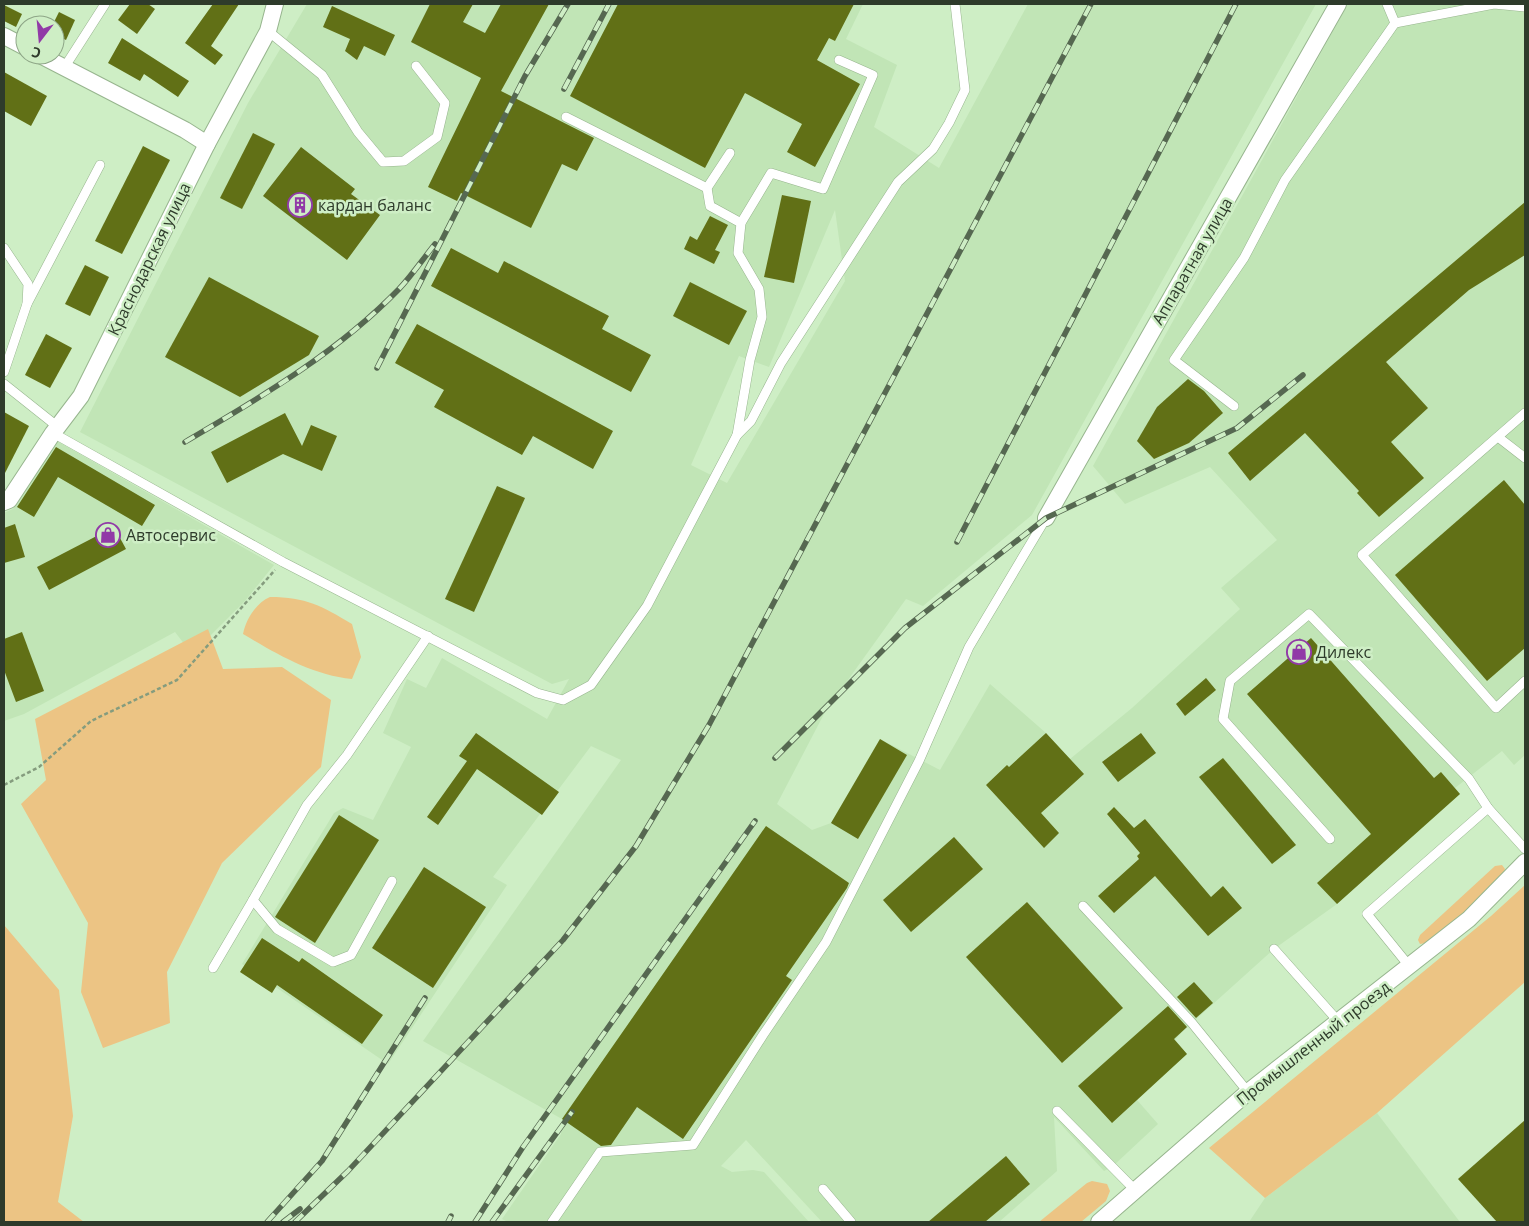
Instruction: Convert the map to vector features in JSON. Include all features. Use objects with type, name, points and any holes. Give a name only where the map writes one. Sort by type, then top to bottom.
[{"type":"street","name":"Краснодарская улица","points":[[4,502],[9,500],[81,396],[207,144],[268,31],[275,4]]},
{"type":"street","name":"Аппаратная улица","points":[[1046,518],[1338,4]]},
{"type":"street","points":[[58,65],[207,144]]},
{"type":"street","name":"Промышленный проезд","points":[[1099,1222],[1248,1092],[1468,920],[1525,862]]},
{"type":"lane","points":[[64,68],[105,4]]},
{"type":"lane","points":[[4,384],[56,430],[283,562],[537,693],[563,700],[591,685],[647,606],[737,435],[751,421],[781,363],[898,182],[933,149],[953,114],[965,90],[955,4]]},
{"type":"lane","points":[[1387,4],[1395,23]]},
{"type":"lane","points":[[1234,406],[1174,360],[1244,258],[1285,180],[1395,23],[1494,4],[1525,7]]},
{"type":"lane","points":[[268,31],[322,75],[358,132],[383,162],[404,161],[437,137],[445,103],[416,66]]},
{"type":"lane","points":[[737,435],[750,360],[762,317],[759,289],[738,252],[741,223],[771,173],[823,189],[873,75],[839,60]]},
{"type":"lane","points":[[566,117],[707,188]]},
{"type":"lane","points":[[730,153],[707,188],[710,206],[741,223]]},
{"type":"lane","points":[[4,372],[27,304],[100,165]]},
{"type":"lane","points":[[4,248],[28,284],[27,304]]},
{"type":"lane","points":[[1525,413],[1362,555],[1496,708],[1525,680]]},
{"type":"lane","points":[[1498,437],[1525,458]]},
{"type":"lane","points":[[552,1222],[600,1152],[693,1146],[763,1035],[826,942],[919,761],[970,647],[1046,518]]},
{"type":"lane","points":[[1330,839],[1223,719],[1230,681],[1309,614],[1469,779],[1488,808],[1525,849]]},
{"type":"lane","points":[[213,968],[307,805],[347,755],[428,636]]},
{"type":"lane","points":[[1410,967],[1367,914],[1488,808]]},
{"type":"lane","points":[[253,900],[277,929],[333,962],[352,955],[392,881]]},
{"type":"lane","points":[[1083,906],[1192,1023],[1248,1092]]},
{"type":"lane","points":[[1274,949],[1338,1021]]},
{"type":"lane","points":[[1058,1111],[1134,1190]]},
{"type":"lane","points":[[824,1188],[852,1222]]},
{"type":"path","points":[[4,785],[39,767],[91,721],[177,680],[283,562]]},
{"type":"shaded area","points":[[307,4],[863,4],[846,39],[897,65],[874,127],[939,168],[1028,4],[1316,4],[1032,515],[923,606],[906,599],[825,712],[777,804],[812,830],[831,823],[880,739],[940,770],[990,684],[1046,733],[1070,759],[1132,708],[1240,609],[1221,588],[1277,540],[1210,467],[1125,504],[1093,466],[1348,4],[1525,4],[1525,755],[1514,765],[1502,751],[1455,788],[1460,794],[1337,904],[1274,949],[1183,1031],[1175,1040],[1187,1054],[1137,1100],[1158,1124],[1112,1167],[1104,1171],[1054,1117],[1057,1171],[999,1222],[822,1222],[746,1140],[721,1166],[732,1172],[753,1170],[764,1172],[809,1222],[508,1222],[502,1219],[561,1134],[562,1119],[423,1041],[621,760],[591,746],[493,877],[507,885],[388,1064],[242,964],[334,813],[343,808],[373,820],[411,747],[383,733],[407,679],[426,688],[442,658],[547,719],[569,679],[552,684],[80,432],[248,103]],"holes":[[[835,210],[845,281],[727,483],[691,465],[739,356],[769,367]]]},
{"type":"shaded area","points":[[55,440],[274,565],[245,601],[192,654],[175,632],[24,714],[4,721],[4,513],[13,509]]},
{"type":"shaded area","points":[[270,597],[283,597],[304,601],[332,612],[352,624],[361,657],[352,679],[337,677],[309,668],[282,656],[243,634],[252,612],[260,603]]},
{"type":"shaded area","points":[[208,629],[223,669],[282,667],[331,700],[321,767],[222,863],[167,972],[170,1023],[103,1048],[81,992],[88,923],[21,804],[46,780],[35,719]]},
{"type":"shaded area","points":[[1502,865],[1505,869],[1502,877],[1432,942],[1420,944],[1418,940],[1420,935],[1495,866]]},
{"type":"shaded area","points":[[1525,885],[1525,982],[1377,1113],[1265,1198],[1209,1148],[1491,916]]},
{"type":"shaded area","points":[[4,925],[59,990],[73,1116],[58,1202],[84,1222],[4,1222]]},
{"type":"shaded area","points":[[1377,1113],[1460,1222],[1249,1222],[1265,1198]]},
{"type":"shaded area","points":[[1092,1181],[1107,1184],[1110,1191],[1106,1201],[1081,1222],[1039,1222],[1087,1183]]},
{"type":"building","points":[[130,4],[148,4],[155,9],[137,34],[118,20]]},
{"type":"building","points":[[213,4],[239,4],[211,46],[223,55],[215,65],[185,43]]},
{"type":"building","points":[[430,4],[473,4],[463,22],[485,33],[501,4],[549,4],[501,91],[594,138],[577,171],[562,164],[531,228],[461,193],[457,201],[428,187],[481,78],[411,42]]},
{"type":"building","points":[[618,4],[854,4],[835,41],[829,38],[817,60],[860,84],[815,167],[787,152],[802,124],[745,93],[705,168],[570,96]]},
{"type":"building","points":[[4,5],[22,14],[15,15],[15,26],[4,21]]},
{"type":"building","points":[[332,6],[395,35],[385,56],[364,46],[357,60],[345,51],[350,39],[323,27]]},
{"type":"building","points":[[65,15],[75,20],[65,40]]},
{"type":"building","points":[[122,38],[189,81],[178,97],[144,74],[140,81],[108,63]]},
{"type":"building","points":[[4,72],[47,96],[31,126],[4,111]]},
{"type":"building","points":[[253,133],[275,144],[242,209],[220,198]]},
{"type":"building","points":[[143,146],[170,160],[122,254],[95,241]]},
{"type":"building","points":[[301,147],[355,189],[351,194],[380,215],[347,260],[263,196]]},
{"type":"building","points":[[782,195],[811,201],[794,283],[764,277]]},
{"type":"building","points":[[1525,202],[1525,255],[1469,290],[1386,362],[1428,408],[1391,442],[1424,478],[1379,517],[1357,493],[1359,491],[1305,433],[1250,481],[1228,453]]},
{"type":"building","points":[[710,216],[728,225],[715,250],[720,252],[714,264],[684,249],[690,236],[697,240]]},
{"type":"building","points":[[451,248],[498,273],[504,261],[609,316],[602,329],[651,355],[631,392],[431,286]]},
{"type":"building","points":[[85,265],[109,277],[90,316],[65,304]]},
{"type":"building","points":[[209,277],[319,336],[309,355],[240,397],[165,357]]},
{"type":"building","points":[[690,282],[747,311],[729,345],[673,316]]},
{"type":"building","points":[[417,324],[613,431],[593,469],[533,436],[522,455],[434,407],[444,390],[395,363]]},
{"type":"building","points":[[46,334],[72,348],[50,388],[25,375]]},
{"type":"building","points":[[1188,379],[1204,391],[1223,413],[1189,443],[1154,459],[1137,441],[1157,407]]},
{"type":"building","points":[[4,412],[29,426],[4,475]]},
{"type":"building","points":[[285,413],[302,446],[311,425],[337,436],[322,471],[283,454],[227,483],[211,452]]},
{"type":"building","points":[[56,447],[155,505],[142,526],[58,477],[34,517],[17,507]]},
{"type":"building","points":[[1504,480],[1525,505],[1525,648],[1487,681],[1395,575]]},
{"type":"building","points":[[497,486],[525,498],[474,612],[445,599]]},
{"type":"building","points":[[15,524],[25,557],[4,563],[4,528]]},
{"type":"building","points":[[114,527],[126,549],[49,590],[37,567]]},
{"type":"building","points":[[22,632],[44,691],[16,702],[4,670],[4,639]]},
{"type":"building","points":[[1311,638],[1434,778],[1441,772],[1460,794],[1337,904],[1317,883],[1371,834],[1247,694]]},
{"type":"building","points":[[1206,678],[1216,690],[1185,716],[1176,704]]},
{"type":"building","points":[[476,733],[559,792],[542,815],[477,769],[438,825],[427,817],[467,761],[459,756]]},
{"type":"building","points":[[1046,733],[1084,774],[1041,813],[1059,833],[1044,848],[986,785]]},
{"type":"building","points":[[1141,733],[1156,753],[1118,782],[1102,762]]},
{"type":"building","points":[[880,739],[907,755],[858,839],[831,823]]},
{"type":"building","points":[[1223,758],[1296,845],[1272,864],[1199,777]]},
{"type":"building","points":[[1114,807],[1134,828],[1145,819],[1211,897],[1223,886],[1242,908],[1208,936],[1155,876],[1114,913],[1098,896],[1139,859],[1137,856],[1140,853],[1107,814]]},
{"type":"building","points":[[339,815],[379,840],[315,943],[275,917]]},
{"type":"building","points":[[766,826],[849,883],[847,888],[786,976],[792,980],[683,1139],[637,1107],[611,1145],[601,1146],[562,1119]]},
{"type":"building","points":[[954,837],[983,869],[911,932],[883,900]]},
{"type":"building","points":[[424,867],[486,907],[433,988],[372,948]]},
{"type":"building","points":[[1027,902],[1123,1008],[1062,1063],[966,957]]},
{"type":"building","points":[[262,938],[299,962],[302,958],[383,1015],[362,1044],[277,985],[272,993],[240,972]]},
{"type":"building","points":[[1194,982],[1213,1003],[1196,1018],[1177,997]]},
{"type":"building","points":[[1168,1006],[1187,1027],[1174,1039],[1187,1054],[1112,1123],[1078,1086]]},
{"type":"building","points":[[1525,1120],[1525,1222],[1497,1222],[1458,1179]]},
{"type":"building","points":[[1006,1156],[1030,1184],[985,1222],[928,1222]]},
{"type":"railway","points":[[377,368],[525,76],[568,4]]},
{"type":"railway","points":[[564,89],[609,4]]},
{"type":"railway","points":[[295,1222],[348,1171],[563,940],[636,846],[709,725],[1091,4]]},
{"type":"railway","points":[[957,542],[1236,4]]},
{"type":"railway","points":[[185,442],[270,391],[350,334],[399,289],[435,244]]},
{"type":"railway","points":[[775,758],[905,628],[1046,518],[1237,428],[1303,375]]},
{"type":"railway","points":[[475,1222],[523,1147],[755,821]]},
{"type":"railway","points":[[267,1222],[322,1161],[425,998]]},
{"type":"railway","points":[[492,1222],[572,1112]]},
{"type":"railway","points":[[283,1222],[300,1209]]},
{"type":"railway","points":[[448,1222],[451,1216]]},
{"type":"place","name":"кардан баланс","points":[[300,205]]},
{"type":"place","name":"Автосервис","points":[[108,535]]},
{"type":"place","name":"Дилекс","points":[[1299,652]]}]
